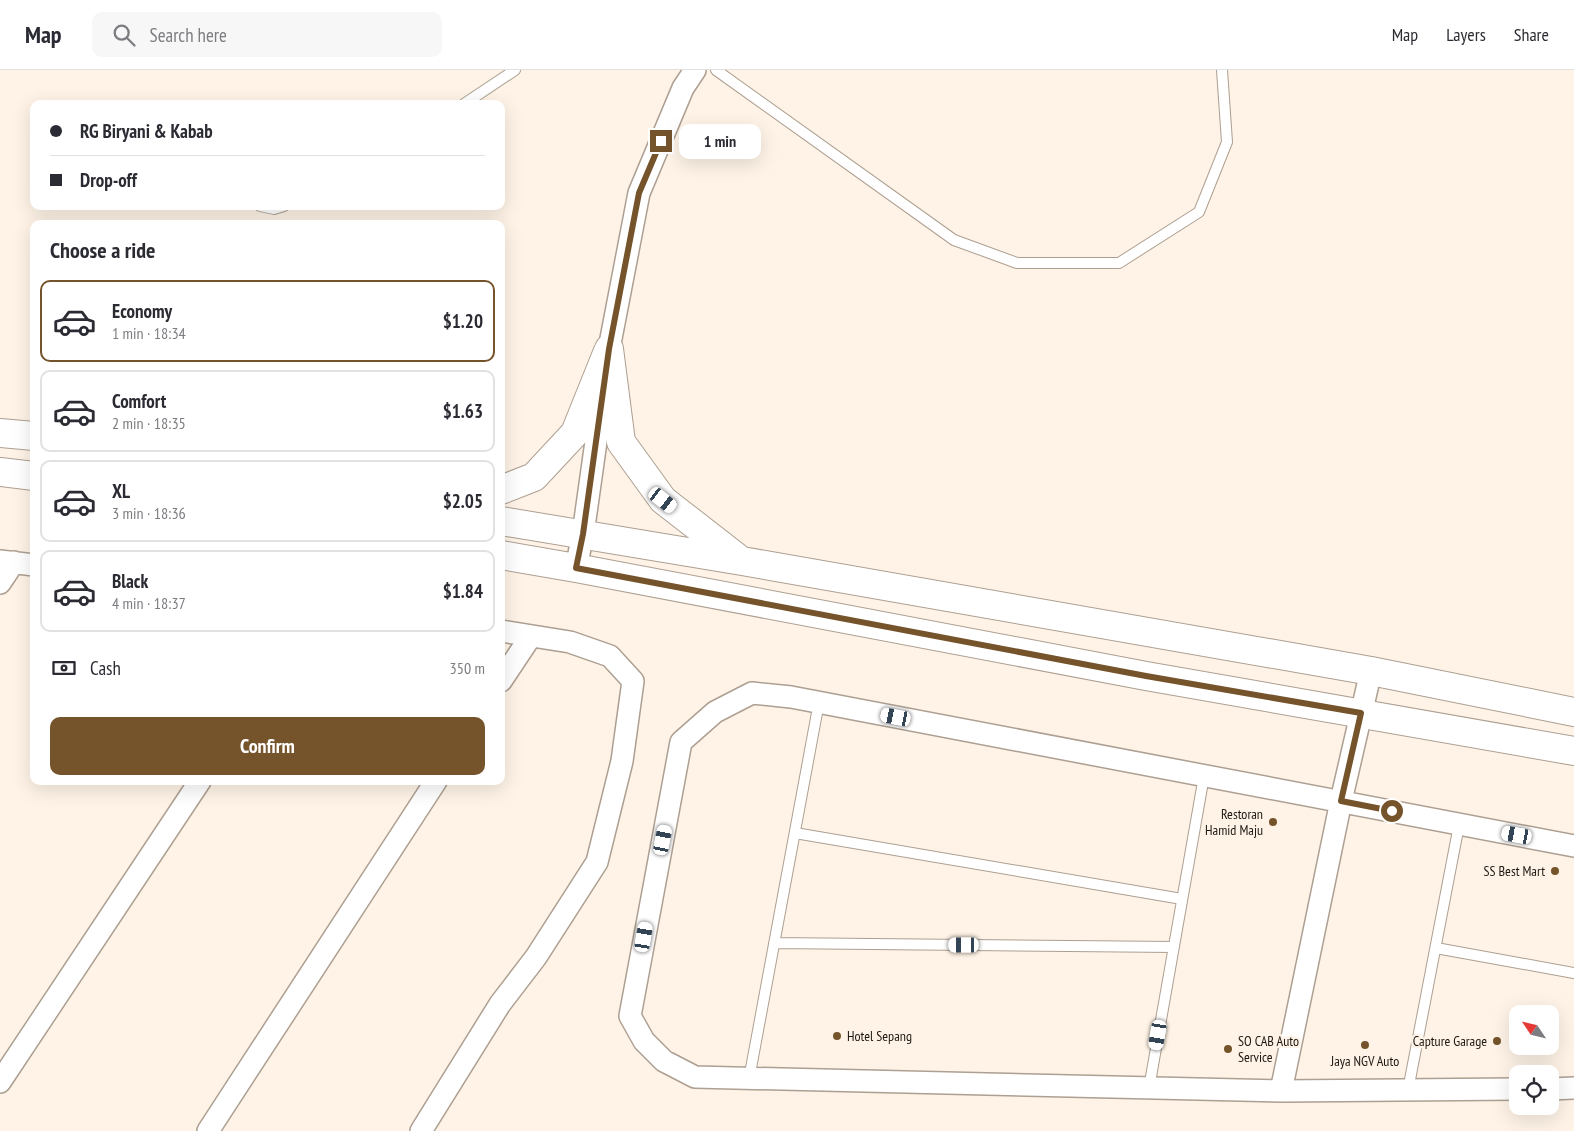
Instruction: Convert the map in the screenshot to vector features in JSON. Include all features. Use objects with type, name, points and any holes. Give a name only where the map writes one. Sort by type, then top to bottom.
[{"type":"main road","points":[[505,488],[534,477],[575,433],[609,349]]},
{"type":"main road","points":[[609,349],[621,442],[663,500],[742,561]]},
{"type":"main road","points":[[0,433],[30,436]]},
{"type":"main road","points":[[0,472],[30,476]]},
{"type":"main road","points":[[505,522],[742,561],[1371,672],[1574,712]]},
{"type":"main road","points":[[505,556],[1146,676],[1574,751]]},
{"type":"street","points":[[576,568],[583,534],[609,349],[639,193],[683,88],[695,70]]},
{"type":"street","points":[[0,583],[16,563]]},
{"type":"street","points":[[421,1131],[500,1004],[536,958],[597,862],[622,761],[633,681],[610,656],[570,642],[505,632]]},
{"type":"street","points":[[505,675],[531,636]]},
{"type":"street","points":[[1281,1091],[1341,801],[1371,672]]},
{"type":"street","points":[[1509,1089],[1281,1091],[695,1077],[664,1061],[644,1041],[630,1016],[681,742],[715,712],[752,693],[791,697],[1574,846]]},
{"type":"street","points":[[0,1082],[197,785]]},
{"type":"street","points":[[208,1131],[433,785]]},
{"type":"street","points":[[1559,1089],[1574,1088]]},
{"type":"lane","points":[[470,100],[515,70]]},
{"type":"lane","points":[[716,70],[954,240],[1017,263],[1119,263],[1199,212],[1227,142],[1222,70]]},
{"type":"lane","points":[[749,1079],[819,702]]},
{"type":"lane","points":[[1149,1088],[1204,776]]},
{"type":"lane","points":[[1408,1090],[1460,825]]},
{"type":"lane","points":[[794,833],[1182,899]]},
{"type":"lane","points":[[774,944],[1174,947]]},
{"type":"lane","points":[[1436,948],[1574,973]]},
{"type":"place","name":"Restoran Hamid Maju","points":[[1273,822]]},
{"type":"place","name":"SS Best Mart","points":[[1555,871]]},
{"type":"place","name":"Hotel Sepang","points":[[837,1036]]},
{"type":"place","name":"Capture Garage","points":[[1497,1041]]},
{"type":"place","name":"Jaya NGV Auto","points":[[1365,1045]]},
{"type":"place","name":"SO CAB Auto Service","points":[[1228,1049]]},
{"type":"route","points":[[661,141],[639,193],[609,349],[583,534],[576,568],[1146,676],[1361,713],[1341,801],[1392,811]]}]
